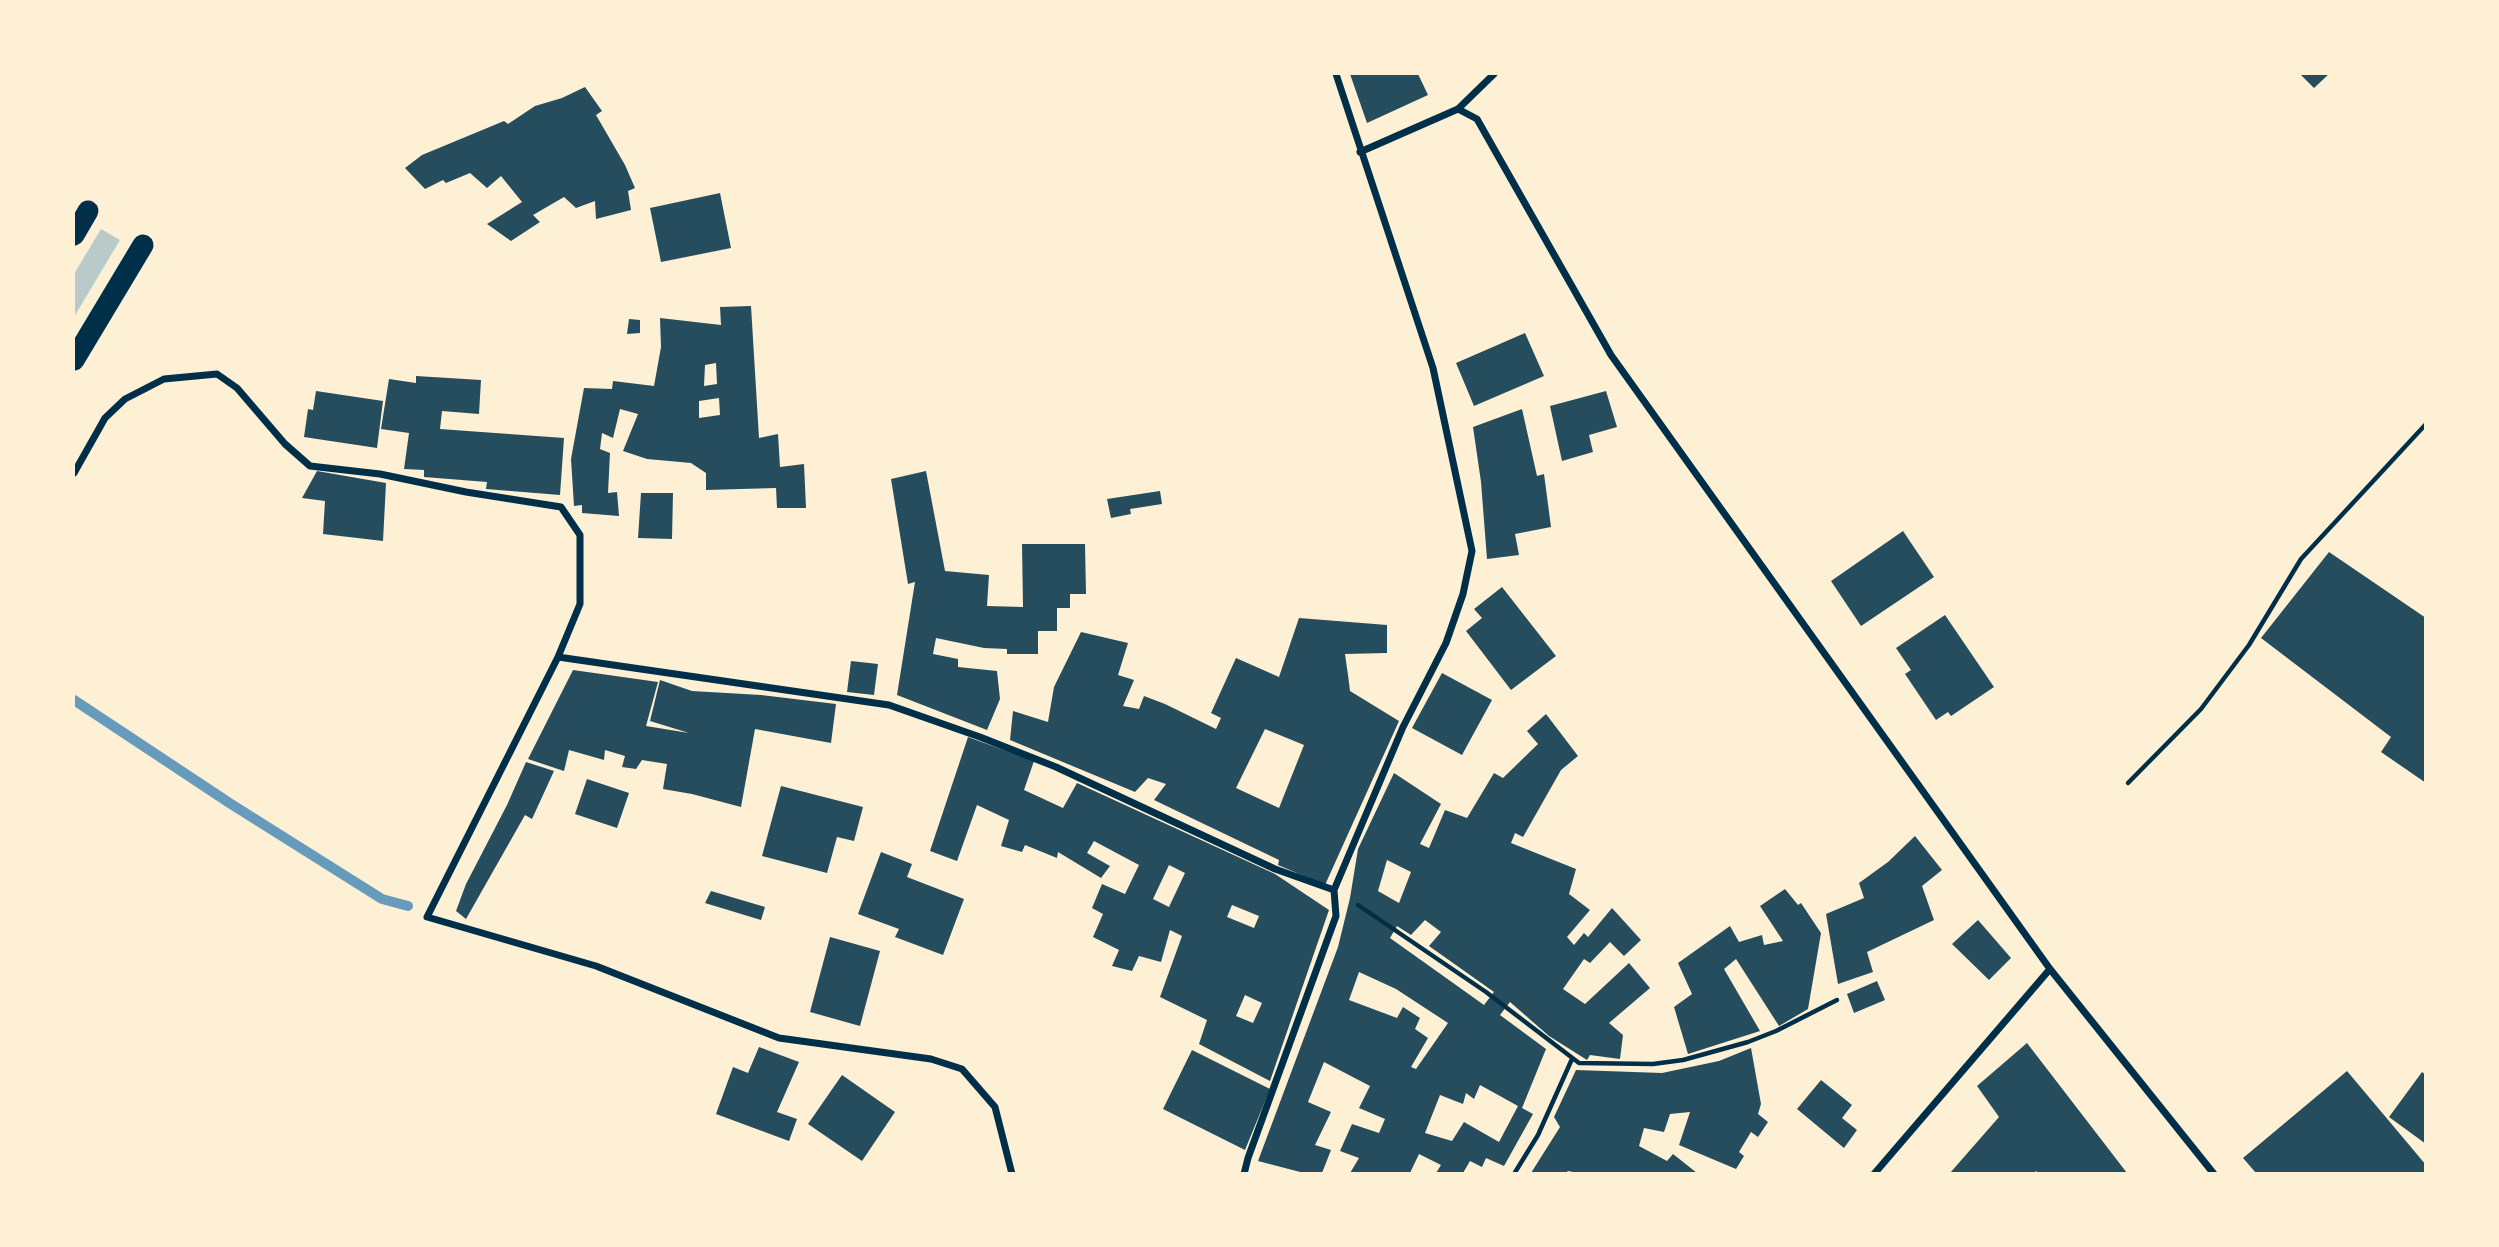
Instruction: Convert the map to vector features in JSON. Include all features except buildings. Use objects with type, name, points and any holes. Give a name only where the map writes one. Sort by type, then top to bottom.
[{"type":"highway","points":[[74,235],[88,211]]},
{"type":"highway","points":[[74,360],[143,245]]},
{"type":"street","points":[[1244,1174],[1336,916],[1334,890],[1404,727],[1446,643],[1463,594],[1472,551],[1433,368],[1336,74]]},
{"type":"street","points":[[1360,152],[1458,109],[1494,74]]},
{"type":"street","points":[[1458,109],[1477,119],[1611,355],[2050,969],[2214,1174]]},
{"type":"street","points":[[74,473],[105,418],[125,399],[164,379],[217,374],[237,387],[285,444],[310,466],[380,474],[466,492],[561,507],[580,535],[580,604],[558,657],[427,917],[596,966],[779,1038],[931,1059],[962,1069],[995,1107],[1012,1174]]},
{"type":"street","points":[[558,657],[889,705],[1056,767],[1275,869],[1334,890]]},
{"type":"street","points":[[1874,1174],[2050,969]]},
{"type":"path","points":[[2128,783],[2209,698],[2249,645],[2301,559],[2426,424]]},
{"type":"path","points":[[1334,890],[1486,992],[1579,1063],[1653,1064],[1683,1060],[1757,1039],[1837,1000]]},
{"type":"path","points":[[1514,1174],[1538,1135],[1572,1059]]},
{"type":"shaded area","points":[[101,229],[120,240],[74,317],[74,274]]},
{"type":"waterway","points":[[74,700],[231,804],[382,899],[408,906]]}]
